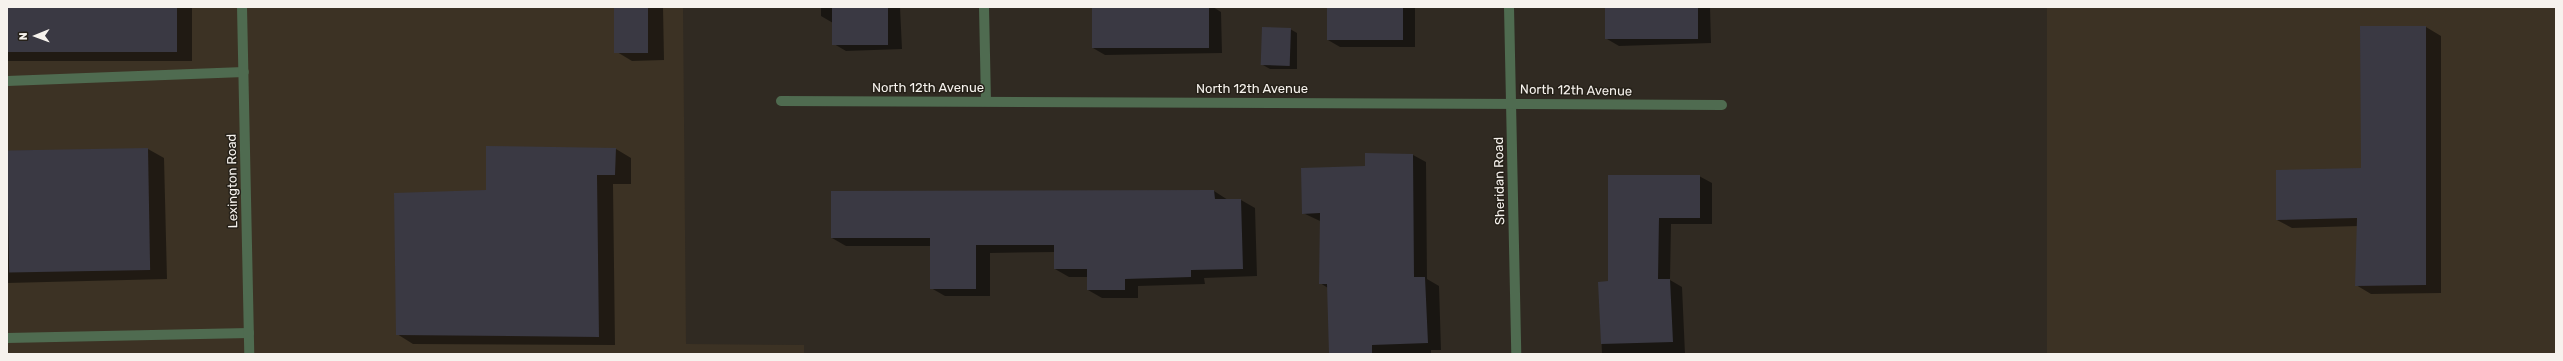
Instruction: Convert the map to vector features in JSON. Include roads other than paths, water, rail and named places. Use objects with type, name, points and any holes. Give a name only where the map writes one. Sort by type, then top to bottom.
[{"type":"street","name":"Lexington Road","points":[[242,7],[249,354]]},
{"type":"street","points":[[984,7],[986,101]]},
{"type":"street","name":"Sheridan Road","points":[[1509,7],[1516,354]]},
{"type":"street","points":[[7,81],[244,72]]},
{"type":"street","name":"North 12th Avenue","points":[[781,101],[1722,105]]},
{"type":"street","points":[[7,338],[249,333]]}]
